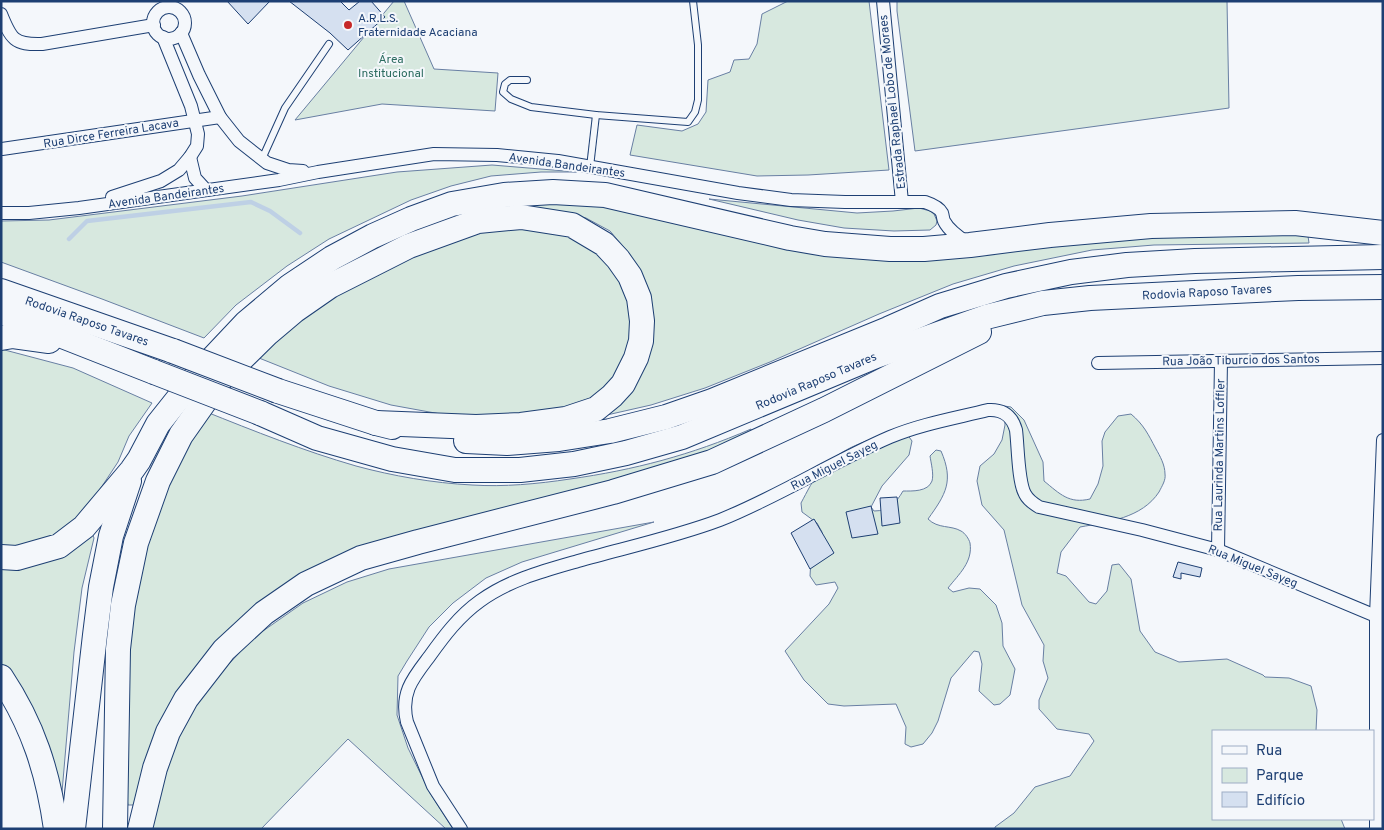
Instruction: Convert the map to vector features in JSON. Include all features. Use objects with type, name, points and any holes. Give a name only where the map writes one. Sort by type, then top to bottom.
[{"type":"highway","points":[[1,557],[17,558],[59,546],[84,528],[132,470],[158,424],[198,375],[246,322],[290,286],[332,258],[373,236],[452,204],[504,195],[553,192],[605,195],[790,238],[826,244],[890,249],[924,249],[970,245],[1050,235],[1151,226],[1295,223],[1383,233]]},
{"type":"highway","points":[[115,829],[118,649],[123,605],[136,543],[158,481],[181,435],[219,381],[268,333],[294,311],[330,286],[408,246],[478,221],[521,217],[572,225],[604,244],[630,276],[638,298],[642,320],[641,341],[636,358],[624,384],[596,409],[566,419],[521,425],[476,427],[376,423]]},
{"type":"highway","name":"Rodovia Raposo Tavares","points":[[1,291],[172,351],[278,391],[376,423],[451,439],[507,443],[559,440],[610,431],[666,417],[712,401],[940,306],[1006,286],[1071,272],[1127,265],[1195,261],[1383,257]]},
{"type":"highway","name":"Rodovia Raposo Tavares","points":[[1,312],[260,412],[317,438],[392,459],[455,470],[520,470],[574,464],[626,453],[682,437],[876,356],[986,317],[1043,304],[1090,298],[1298,288],[1383,287]]},
{"type":"highway","points":[[1298,288],[1383,298]]},
{"type":"highway","points":[[140,829],[155,768],[168,732],[186,699],[224,650],[264,613],[306,584],[361,558],[613,492],[712,462],[824,410],[985,329],[1027,314],[1090,298]]},
{"type":"highway","points":[[1,338],[13,336],[45,340],[129,362]]},
{"type":"highway","points":[[73,829],[101,587],[111,536],[132,470]]},
{"type":"highway","points":[[1,677],[13,695],[39,751],[48,783],[56,829]]},
{"type":"street","name":"Estrada Raphael Lobo de Moraes","points":[[882,1],[902,202]]},
{"type":"street","points":[[78,208],[161,181],[179,170],[196,146],[198,134],[191,106],[163,37],[157,32],[154,25],[155,16],[166,4],[176,8],[183,15],[185,24],[181,33],[173,38],[163,37]]},
{"type":"street","points":[[1,14],[8,33],[15,40],[27,45],[154,25]]},
{"type":"street","points":[[181,33],[220,117],[239,141],[267,163],[288,170],[318,172]]},
{"type":"street","name":"Rua Dirce Ferreira Lacava","points":[[2,149],[220,117]]},
{"type":"street","name":"Avenida Bandeirantes","points":[[1,213],[30,213],[78,208],[279,180],[434,154],[497,155],[558,161],[738,193],[791,200],[925,202],[935,206],[942,212],[944,221],[958,237],[970,245]]},
{"type":"street","points":[[190,157],[191,168],[195,178],[206,190]]},
{"type":"street","points":[[924,249],[938,239],[944,221]]},
{"type":"street","name":"Rua João Tiburcio dos Santos","points":[[1098,363],[1383,358]]},
{"type":"street","name":"Rua Laurinda Martins Loffler","points":[[1218,550],[1221,361]]},
{"type":"street","name":"Rua Miguel Sayeg","points":[[461,829],[433,786],[407,722],[405,713],[406,696],[412,681],[455,622],[479,601],[504,586],[537,572],[718,521],[892,436],[923,426],[988,410],[996,409],[1003,412],[1014,423],[1024,493],[1039,508],[1142,530],[1218,550],[1379,617]]},
{"type":"street","points":[[1376,829],[1383,440]]},
{"type":"lane","points":[[527,80],[510,80],[505,84],[503,92],[511,99],[531,107],[596,115],[688,122],[695,112],[698,100],[698,45],[693,1]]},
{"type":"lane","points":[[262,159],[284,108],[329,44]]},
{"type":"lane","points":[[590,167],[596,115]]},
{"type":"green space","name":"Área Institucional","points":[[394,1],[404,1],[434,69],[498,73],[495,111],[382,104],[295,120]]},
{"type":"green space","points":[[788,1],[869,1],[889,170],[757,176],[630,155],[637,125],[682,131],[698,124],[706,112],[708,80],[730,72],[734,60],[749,59],[757,44],[762,14]]},
{"type":"green space","points":[[897,1],[1227,1],[1229,108],[915,151]]},
{"type":"green space","points":[[492,165],[577,172],[541,172],[491,176],[451,186],[411,200],[329,239],[287,266],[236,305],[204,338],[1,262],[1,221],[49,220],[242,196],[397,172]]},
{"type":"green space","points":[[709,199],[857,213],[919,208],[930,211],[934,214],[937,221],[936,225],[930,230],[894,231],[844,228],[798,220]]},
{"type":"green space","points":[[577,200],[815,248],[1148,234],[1248,232],[1308,236],[1309,243],[1154,245],[1092,250],[1014,266],[953,284],[705,388],[651,405],[598,417],[634,383],[628,252],[610,231],[586,218],[531,209],[280,299],[341,260],[448,214]]},
{"type":"green space","points":[[514,226],[560,230],[599,249],[625,281],[634,330],[617,378],[601,394],[576,407],[502,416],[446,415],[391,405],[329,386],[254,356],[342,287],[464,235]]},
{"type":"green space","points":[[1,349],[73,368],[152,403],[129,436],[118,462],[79,521],[57,537],[29,546],[1,548]]},
{"type":"green space","points":[[1004,406],[1011,407],[1024,420],[1043,462],[1044,481],[1065,497],[1083,500],[1090,499],[1098,484],[1103,466],[1102,441],[1105,432],[1118,416],[1131,414],[1139,422],[1148,434],[1165,471],[1164,481],[1159,492],[1152,501],[1134,513],[1113,521],[1080,527],[1061,552],[1057,573],[1066,576],[1089,602],[1096,604],[1107,591],[1112,565],[1119,564],[1131,579],[1140,631],[1155,652],[1179,662],[1227,659],[1265,677],[1289,678],[1311,686],[1317,710],[1316,730],[1212,730],[1212,820],[1341,820],[1345,829],[995,829],[995,827],[1014,813],[1035,787],[1070,776],[1094,741],[1089,734],[1057,729],[1039,709],[1039,700],[1048,678],[1043,661],[1044,645],[1022,605],[1004,530],[982,505],[977,481],[980,466],[994,454],[1002,440],[1005,425]]},
{"type":"green space","points":[[204,411],[298,447],[356,466],[428,481],[484,486],[545,482],[617,471],[684,454],[751,429],[752,434],[664,470],[483,516],[258,607],[135,802],[133,805],[128,805],[125,652],[151,522]]},
{"type":"green space","points":[[895,432],[907,434],[912,441],[909,455],[882,486],[871,507],[874,511],[884,510],[895,503],[903,491],[919,490],[930,485],[933,472],[930,456],[936,450],[941,451],[947,471],[946,487],[928,519],[936,524],[962,532],[967,536],[970,550],[967,562],[948,588],[953,592],[969,588],[980,589],[996,605],[1002,623],[1003,646],[1015,669],[1010,695],[1000,704],[994,705],[979,691],[982,664],[979,652],[974,651],[951,678],[938,721],[932,733],[923,744],[911,747],[905,744],[906,727],[896,704],[844,706],[828,704],[804,680],[785,651],[829,604],[838,588],[835,582],[816,585],[810,576],[811,559],[821,542],[822,532],[817,523],[802,512],[801,503],[819,473],[837,455],[866,441]]},
{"type":"green space","points":[[654,522],[522,562],[486,578],[453,603],[429,627],[398,676],[397,715],[408,748],[430,793],[453,829],[446,829],[348,739],[261,829],[150,829],[169,756],[193,709],[214,680],[253,638],[303,603],[347,582],[389,569]]},
{"type":"green space","points":[[92,533],[94,538],[82,588],[74,652],[61,804],[7,670],[1,663],[1,565]]},
{"type":"building","points":[[227,1],[270,1],[248,24]]},
{"type":"building","name":"A.R.L.S. Fraternidade Acaciana","points":[[289,1],[340,1],[349,10],[360,1],[371,1],[385,17],[348,50],[330,33]]},
{"type":"building","points":[[897,497],[900,523],[882,526],[880,498]]},
{"type":"building","points":[[871,506],[878,534],[852,538],[846,512]]},
{"type":"building","points":[[814,519],[834,553],[810,569],[791,533]]},
{"type":"building","points":[[1178,562],[1202,568],[1200,577],[1181,573],[1181,579],[1173,577]]},
{"type":"waterway","points":[[69,239],[87,221],[251,202],[270,211],[300,233]]},
{"type":"place","name":"A.R.L.S. Fraternidade Acaciana","points":[[348,25]]}]
